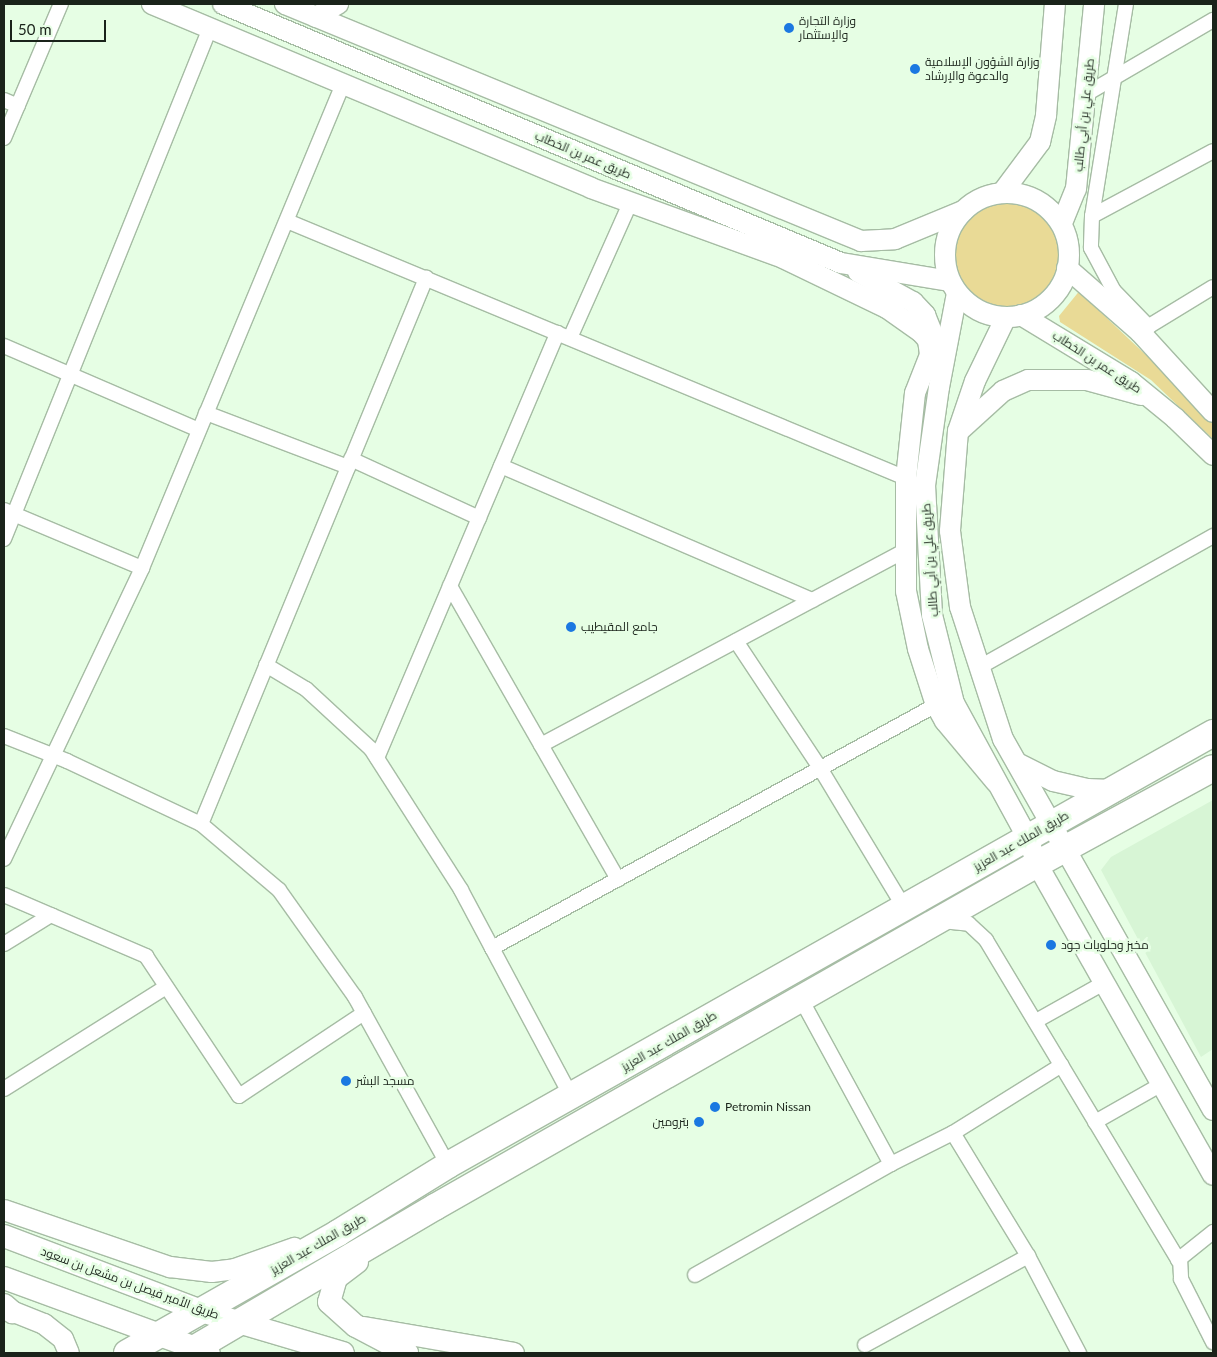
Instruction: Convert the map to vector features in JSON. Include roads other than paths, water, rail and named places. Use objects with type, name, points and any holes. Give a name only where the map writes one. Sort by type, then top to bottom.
[{"type":"highway","name":"طريق الملك عبد العزيز","points":[[127,1353],[338,1233],[448,1165],[1213,733]]},
{"type":"highway","points":[[198,1351],[435,1207],[1037,864],[1213,768]]},
{"type":"main road","points":[[152,4],[630,203],[783,258],[887,308],[921,332],[928,340],[930,355],[921,427],[925,485]]},
{"type":"main road","name":"طريق عمر بن الخطاب","points":[[223,4],[841,262],[954,287]]},
{"type":"main road","points":[[286,4],[861,241],[895,239],[963,212],[987,196],[1002,193],[1020,194],[1037,201],[1055,213],[1062,223],[1069,243],[1067,268],[1051,298],[1013,316],[979,310],[954,287],[945,263],[946,244],[952,227],[963,212]]},
{"type":"main road","points":[[316,16],[338,4]]},
{"type":"main road","points":[[1002,193],[1040,142],[1046,115],[1055,4]]},
{"type":"main road","name":"طريق علي بن أبي طالب","points":[[1062,223],[1076,189],[1088,93],[1094,4]]},
{"type":"main road","points":[[496,147],[541,137]]},
{"type":"main road","points":[[841,262],[913,302],[925,315],[938,348],[938,387]]},
{"type":"main road","points":[[1067,268],[1144,329],[1213,412]]},
{"type":"main road","name":"طريق علي بن أبي طالب","points":[[954,287],[925,485],[932,615],[954,703],[1028,838],[1037,864],[1213,1175]]},
{"type":"main road","name":"طريق عمر بن الخطاب","points":[[1013,316],[1102,362],[1150,397],[1213,455]]},
{"type":"main road","name":"طريق علي بن أبي طالب","points":[[1013,316],[975,381],[958,431],[950,531],[960,607],[978,668],[1003,739],[1067,849],[1213,1110]]},
{"type":"main road","points":[[930,355],[915,392],[906,478],[906,591],[921,659],[936,705],[945,721],[996,782]]},
{"type":"main road","points":[[958,431],[1002,390],[1028,380],[1087,380],[1150,397]]},
{"type":"main road","points":[[921,659],[932,615]]},
{"type":"main road","points":[[1017,763],[1053,781],[1087,789],[1112,790]]},
{"type":"main road","points":[[407,1353],[356,1326],[328,1302],[336,1278],[435,1207]]},
{"type":"main road","points":[[4,1210],[170,1267],[212,1272],[235,1269],[338,1233]]},
{"type":"main road","name":"طريق الأمير فيصل بن مشعل بن سعود","points":[[4,1236],[202,1311],[242,1323],[294,1348],[343,1353]]},
{"type":"main road","points":[[4,1278],[160,1335],[198,1351]]},
{"type":"main road","points":[[6,1308],[44,1324],[64,1339],[69,1353]]},
{"type":"main road","points":[[356,1326],[514,1353]]},
{"type":"street","points":[[4,138],[61,4]]},
{"type":"street","points":[[1126,4],[1117,73],[1092,216],[1091,248],[1114,291],[1144,329],[1213,287]]},
{"type":"street","points":[[1088,93],[1117,73],[1213,20]]},
{"type":"street","points":[[4,539],[8,511],[70,375],[210,28]]},
{"type":"street","points":[[4,860],[51,755],[142,568],[343,84]]},
{"type":"street","points":[[4,100],[18,106]]},
{"type":"street","points":[[1092,216],[1213,150]]},
{"type":"street","points":[[378,758],[501,466],[563,336],[630,203]]},
{"type":"street","points":[[286,221],[906,478]]},
{"type":"street","points":[[201,824],[426,278]]},
{"type":"street","points":[[4,346],[199,430]]},
{"type":"street","points":[[206,413],[349,463],[479,518]]},
{"type":"street","points":[[501,466],[812,600]]},
{"type":"street","points":[[8,511],[142,568]]},
{"type":"street","points":[[978,668],[1213,536]]},
{"type":"street","points":[[541,745],[906,550]]},
{"type":"street","points":[[450,586],[618,879]]},
{"type":"street","points":[[736,641],[820,768],[904,907]]},
{"type":"street","points":[[266,665],[306,689],[371,749],[378,758],[461,890],[571,1096]]},
{"type":"street","points":[[492,948],[936,705]]},
{"type":"street","points":[[4,736],[51,755],[201,824],[278,890],[364,1013],[448,1165]]},
{"type":"street","points":[[4,895],[146,956],[239,1096],[364,1013]]},
{"type":"street","points":[[4,944],[51,915]]},
{"type":"street","points":[[938,920],[969,924],[986,940],[1178,1260],[1213,1232]]},
{"type":"street","points":[[1036,1021],[1104,983]]},
{"type":"street","points":[[4,1089],[166,987]]},
{"type":"street","points":[[801,999],[892,1164]]},
{"type":"street","points":[[695,1276],[892,1164],[953,1133],[1062,1065]]},
{"type":"street","points":[[1095,1122],[1162,1084]]},
{"type":"street","points":[[953,1133],[1028,1256],[1079,1353]]},
{"type":"street","points":[[865,1345],[1028,1256]]},
{"type":"street","points":[[1180,1258],[1180,1279],[1213,1342]]},
{"type":"place","name":"وزارة التجارة والإستثمار","points":[[789,28]]},
{"type":"place","name":"وزارة الشؤون الإسلامية والدعوة والإرشاد","points":[[915,69]]},
{"type":"place","name":"جامع المقيطيب","points":[[571,627]]},
{"type":"place","name":"مخبز وحلويات جود","points":[[1051,945]]},
{"type":"place","name":"مسجد البشر","points":[[346,1081]]},
{"type":"place","name":"Petromin Nissan","points":[[715,1107]]},
{"type":"place","name":"بترومين","points":[[699,1122]]}]
